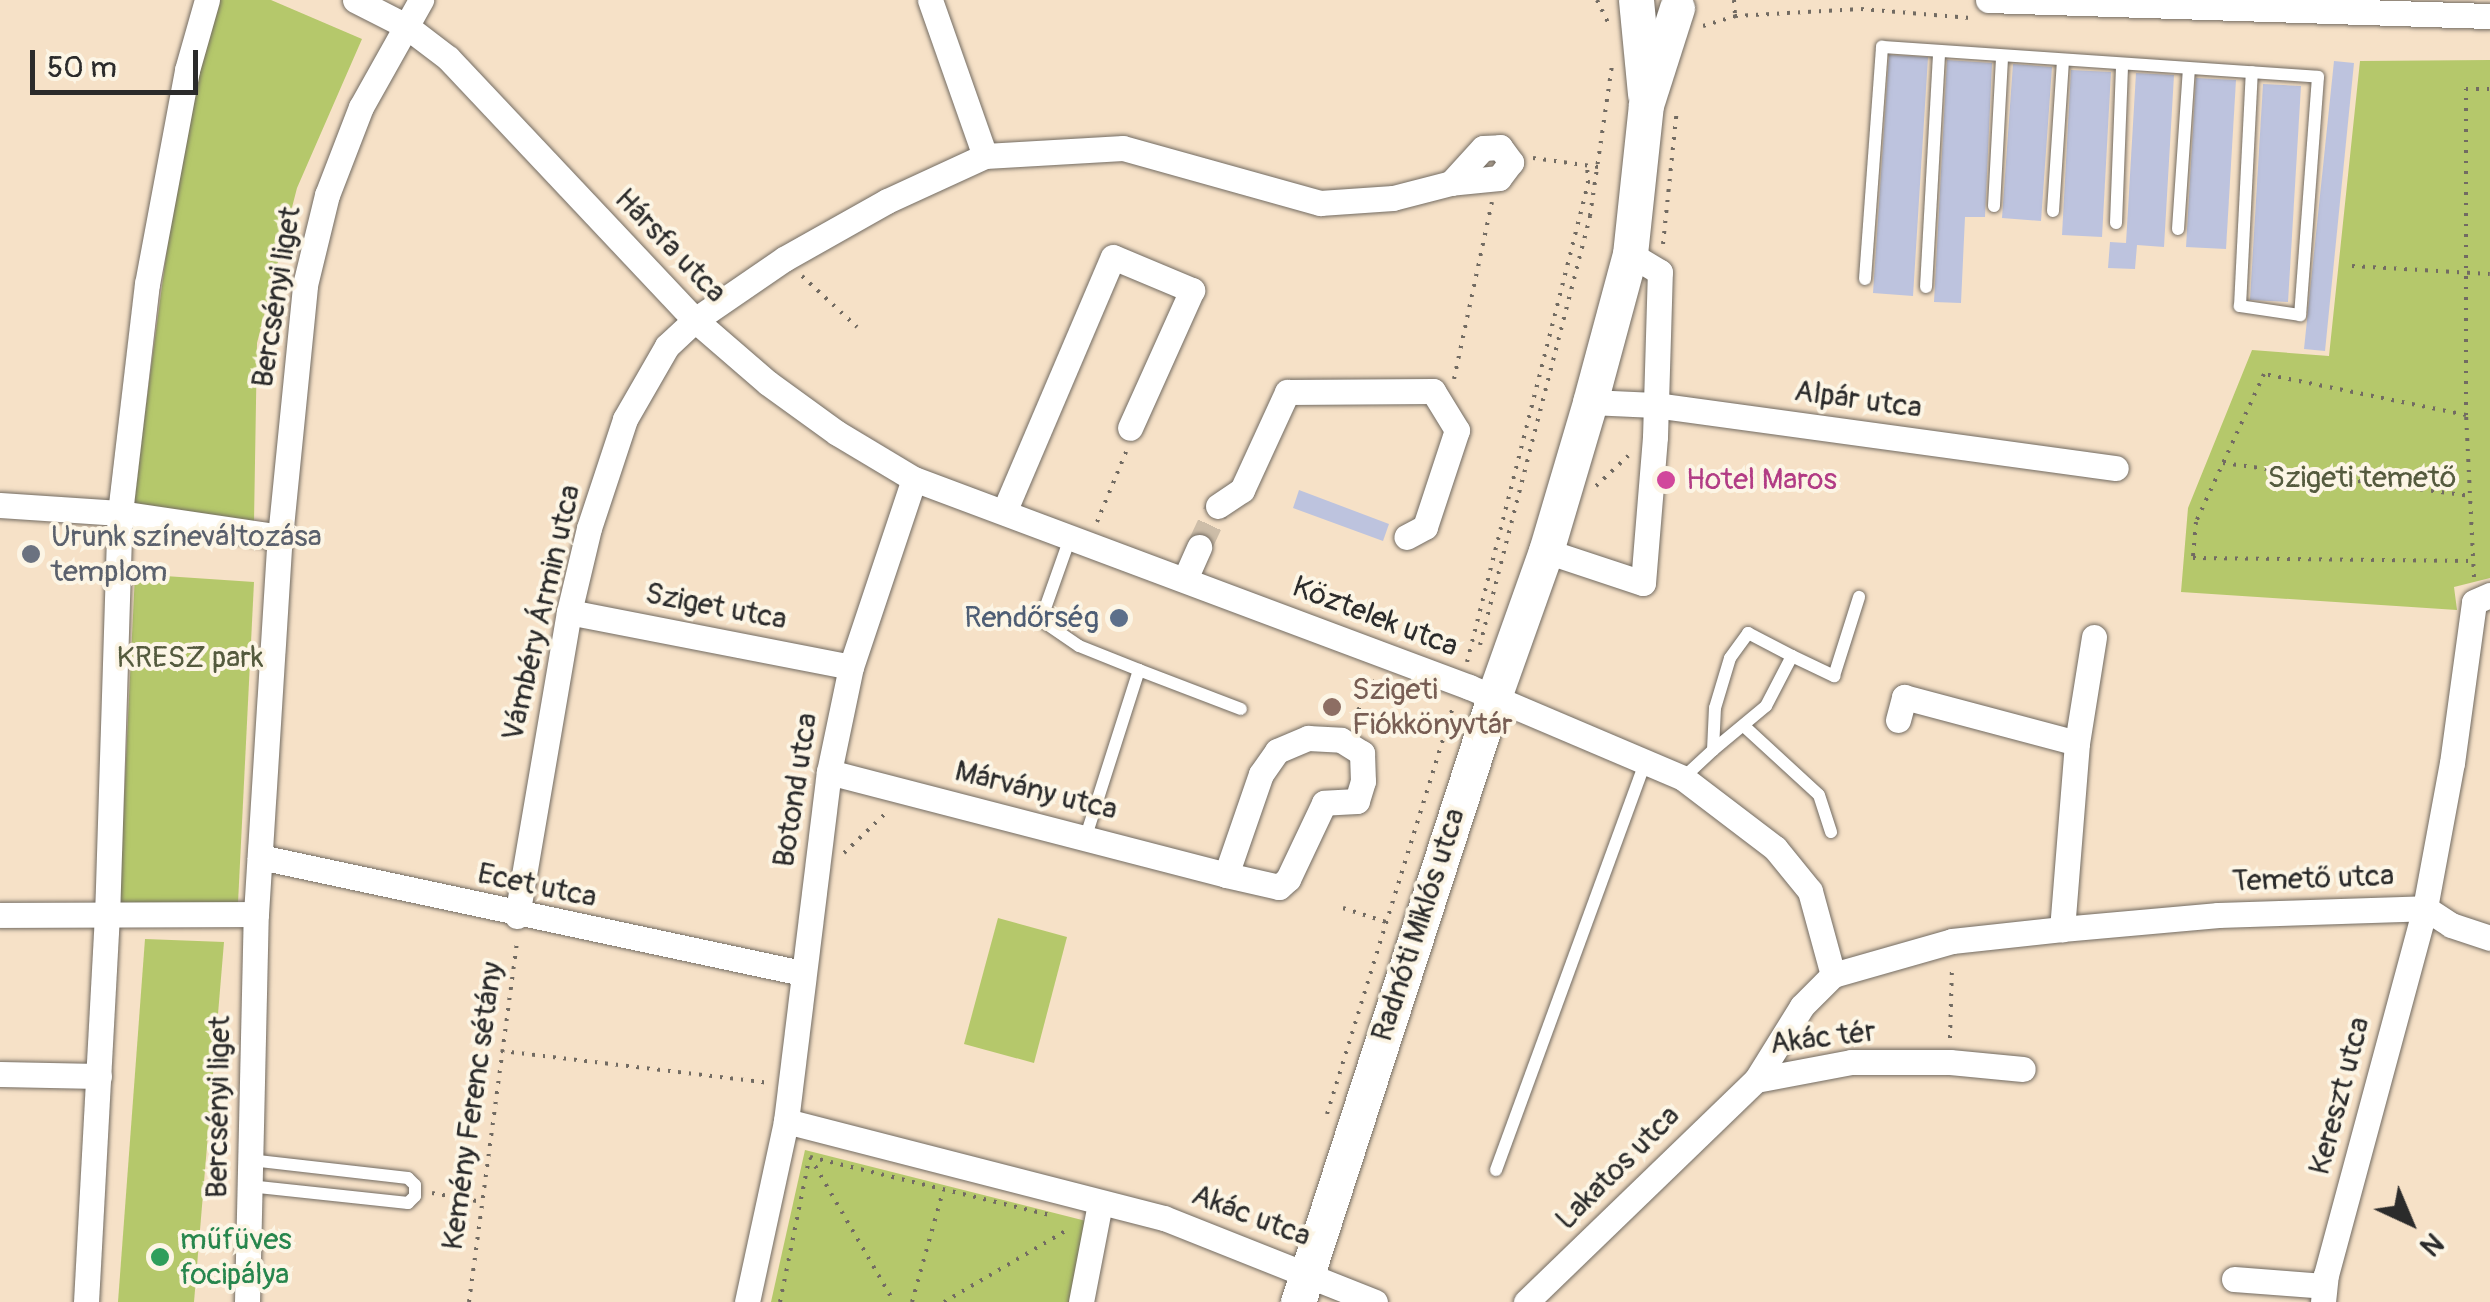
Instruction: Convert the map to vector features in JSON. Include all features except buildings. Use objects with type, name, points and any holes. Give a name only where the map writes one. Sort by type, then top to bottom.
[{"type":"street","points":[[86,1302],[107,918],[120,513],[147,284],[187,70],[206,0]]},
{"type":"street","points":[[355,0],[406,26]]},
{"type":"street","name":"Bercsényi liget","points":[[247,1302],[256,914],[280,537],[306,285],[327,195],[361,107],[421,0]]},
{"type":"street","points":[[930,0],[985,156]]},
{"type":"street","name":"Radnóti Miklós utca","points":[[1546,550],[1643,582],[1655,406],[1645,263],[1662,102],[1687,13],[1652,9],[1636,0]]},
{"type":"street","name":"Radnóti Miklós utca","points":[[1636,0],[1662,102]]},
{"type":"street","points":[[1988,0],[2490,16]]},
{"type":"street","name":"Hársfa utca","points":[[406,26],[448,58],[694,320],[782,393],[914,479]]},
{"type":"street","points":[[1498,178],[1511,162],[1500,146]]},
{"type":"street","name":"Vámbéry Ármin utca","points":[[1451,182],[1482,148],[1500,146]]},
{"type":"street","name":"Vámbéry Ármin utca","points":[[518,916],[569,612],[589,528],[624,419],[667,346],[694,320],[784,259],[887,201],[985,156],[1123,148],[1320,203],[1393,198],[1451,182],[1498,178]]},
{"type":"street","points":[[1004,512],[1113,257],[1192,290],[1130,428]]},
{"type":"street","name":"Radnóti Miklós utca","points":[[1302,1287],[1494,697],[1546,550],[1590,402],[1645,263]]},
{"type":"street","points":[[1218,506],[1242,490],[1287,392],[1432,391],[1456,430],[1424,527],[1406,537]]},
{"type":"street","name":"Alpár utca","points":[[1590,402],[1655,406],[2116,468]]},
{"type":"street","name":"Köztelek utca","points":[[914,479],[1494,697],[1683,778],[1776,848],[1810,890],[1833,975]]},
{"type":"street","name":"Botond utca","points":[[747,1302],[786,1121],[829,772],[850,667],[914,479]]},
{"type":"street","points":[[0,504],[120,513],[280,537]]},
{"type":"street","points":[[1185,578],[1198,547]]},
{"type":"street","name":"Temető utca","points":[[2062,929],[2218,915],[2425,908],[2482,598]]},
{"type":"street","name":"Sziget utca","points":[[569,612],[850,667]]},
{"type":"street","points":[[2062,929],[2077,743],[2094,637]]},
{"type":"street","points":[[1898,720],[1904,698],[2077,743]]},
{"type":"street","points":[[1226,874],[1261,774],[1278,750],[1308,738],[1341,740]]},
{"type":"street","name":"Márvány utca","points":[[829,772],[1279,887],[1294,869],[1324,803],[1357,801],[1363,781],[1362,753],[1341,740]]},
{"type":"street","name":"Ecet utca","points":[[260,858],[518,916],[802,973]]},
{"type":"street","points":[[2425,908],[2451,925],[2490,938]]},
{"type":"street","name":"Kereszt utca","points":[[2324,1294],[2425,908]]},
{"type":"street","points":[[0,915],[107,918],[256,914]]},
{"type":"street","name":"Akác tér","points":[[1756,1080],[1802,1006],[1833,975],[1952,940],[2062,929]]},
{"type":"street","name":"Akác tér","points":[[1756,1080],[1851,1062],[1950,1062],[2023,1069]]},
{"type":"street","points":[[0,1074],[99,1076]]},
{"type":"street","name":"Lakatos utca","points":[[1526,1302],[1756,1080]]},
{"type":"street","name":"Akác utca","points":[[786,1121],[1164,1218],[1302,1287],[1375,1302]]},
{"type":"street","points":[[1081,1302],[1100,1204]]},
{"type":"street","points":[[2234,1279],[2324,1294]]},
{"type":"lane","points":[[1865,279],[1882,47],[2002,56],[2252,72],[2318,77],[2300,315],[2240,306],[2252,72]]},
{"type":"lane","points":[[1926,288],[1938,51]]},
{"type":"lane","points":[[1994,206],[2002,56]]},
{"type":"lane","points":[[2053,211],[2063,60]]},
{"type":"lane","points":[[2116,223],[2122,64]]},
{"type":"lane","points":[[2178,229],[2189,68]]},
{"type":"lane","points":[[1079,541],[1041,620],[1079,646],[1242,710]]},
{"type":"lane","points":[[1712,750],[1715,708],[1725,674],[1730,658],[1748,633],[1834,676],[1859,597]]},
{"type":"lane","points":[[1683,778],[1766,706],[1792,656]]},
{"type":"lane","points":[[1086,836],[1138,670]]},
{"type":"lane","points":[[1745,727],[1818,796],[1831,832]]},
{"type":"lane","points":[[1496,1170],[1645,762]]},
{"type":"lane","points":[[249,1173],[408,1178],[415,1190],[408,1203],[249,1173]]},
{"type":"path","points":[[1597,0],[1609,26]]},
{"type":"path","points":[[1687,13],[1736,16],[1734,0]]},
{"type":"path","points":[[2482,598],[2473,561],[2466,415],[2466,89],[2490,89]]},
{"type":"path","points":[[1645,263],[1662,102]]},
{"type":"path","points":[[1500,146],[1529,158],[1598,167]]},
{"type":"path","points":[[1464,670],[1516,476],[1588,183],[1588,166]]},
{"type":"path","points":[[1446,414],[1498,178]]},
{"type":"path","points":[[784,259],[858,327]]},
{"type":"path","points":[[2352,266],[2490,274]]},
{"type":"path","points":[[2466,415],[2264,374],[2196,522],[2193,558],[2473,561]]},
{"type":"path","points":[[1079,541],[1126,453],[1130,428]]},
{"type":"path","points":[[2223,463],[2469,496]]},
{"type":"path","points":[[1341,740],[1388,658]]},
{"type":"path","points":[[1323,1127],[1452,710]]},
{"type":"path","points":[[839,858],[910,792]]},
{"type":"path","points":[[1343,908],[1397,925]]},
{"type":"path","name":"Kemény Ferenc sétány","points":[[469,1302],[518,916]]},
{"type":"path","points":[[1950,1062],[1952,940]]},
{"type":"path","points":[[501,1051],[774,1084]]},
{"type":"path","points":[[805,1150],[894,1302]]},
{"type":"path","points":[[810,1157],[1064,1218]]},
{"type":"path","points":[[780,1302],[810,1157]]},
{"type":"path","points":[[415,1190],[482,1202]]},
{"type":"path","points":[[912,1302],[943,1191]]},
{"type":"path","points":[[944,1302],[1081,1222]]},
{"type":"shaded area","points":[[1889,55],[1928,57],[1913,296],[1873,293]]},
{"type":"shaded area","points":[[1947,60],[1992,63],[1985,217],[1965,217],[1961,303],[1934,302]]},
{"type":"shaded area","points":[[2334,61],[2354,63],[2325,351],[2304,349]]},
{"type":"shaded area","points":[[2013,64],[2052,67],[2041,221],[2002,218]]},
{"type":"shaded area","points":[[2071,70],[2111,72],[2102,237],[2062,235]]},
{"type":"shaded area","points":[[2136,73],[2174,75],[2164,247],[2137,245],[2135,269],[2108,268],[2110,242],[2126,243]]},
{"type":"shaded area","points":[[2196,78],[2236,80],[2226,249],[2186,247]]},
{"type":"shaded area","points":[[2263,84],[2301,86],[2288,302],[2250,300]]},
{"type":"shaded area","points":[[1299,490],[1389,524],[1383,541],[1293,508]]},
{"type":"green space","points":[[219,0],[271,0],[362,39],[297,188],[257,343],[254,522],[132,508],[190,79]]},
{"type":"green space","name":"Szigeti temető","points":[[2490,60],[2490,578],[2454,587],[2457,610],[2181,592],[2188,508],[2252,350],[2329,356],[2360,61]]},
{"type":"green space","name":"KRESZ park","points":[[135,574],[254,582],[238,903],[119,904]]},
{"type":"green space","points":[[998,918],[1067,937],[1034,1063],[964,1044]]},
{"type":"green space","points":[[145,939],[224,942],[194,1302],[118,1302]]},
{"type":"green space","points":[[805,1150],[1086,1221],[1070,1302],[771,1302]]},
{"type":"tunnel","points":[[1199,547],[1218,506]]},
{"type":"place","name":"Hotel Maros","points":[[1666,480]]},
{"type":"place","name":"Urunk színeváltozása templom","points":[[31,554]]},
{"type":"place","name":"Rendőrség","points":[[1119,618]]},
{"type":"place","name":"Szigeti Fiókkönyvtár","points":[[1332,707]]},
{"type":"place","name":"műfüves focipálya","points":[[160,1257]]}]
